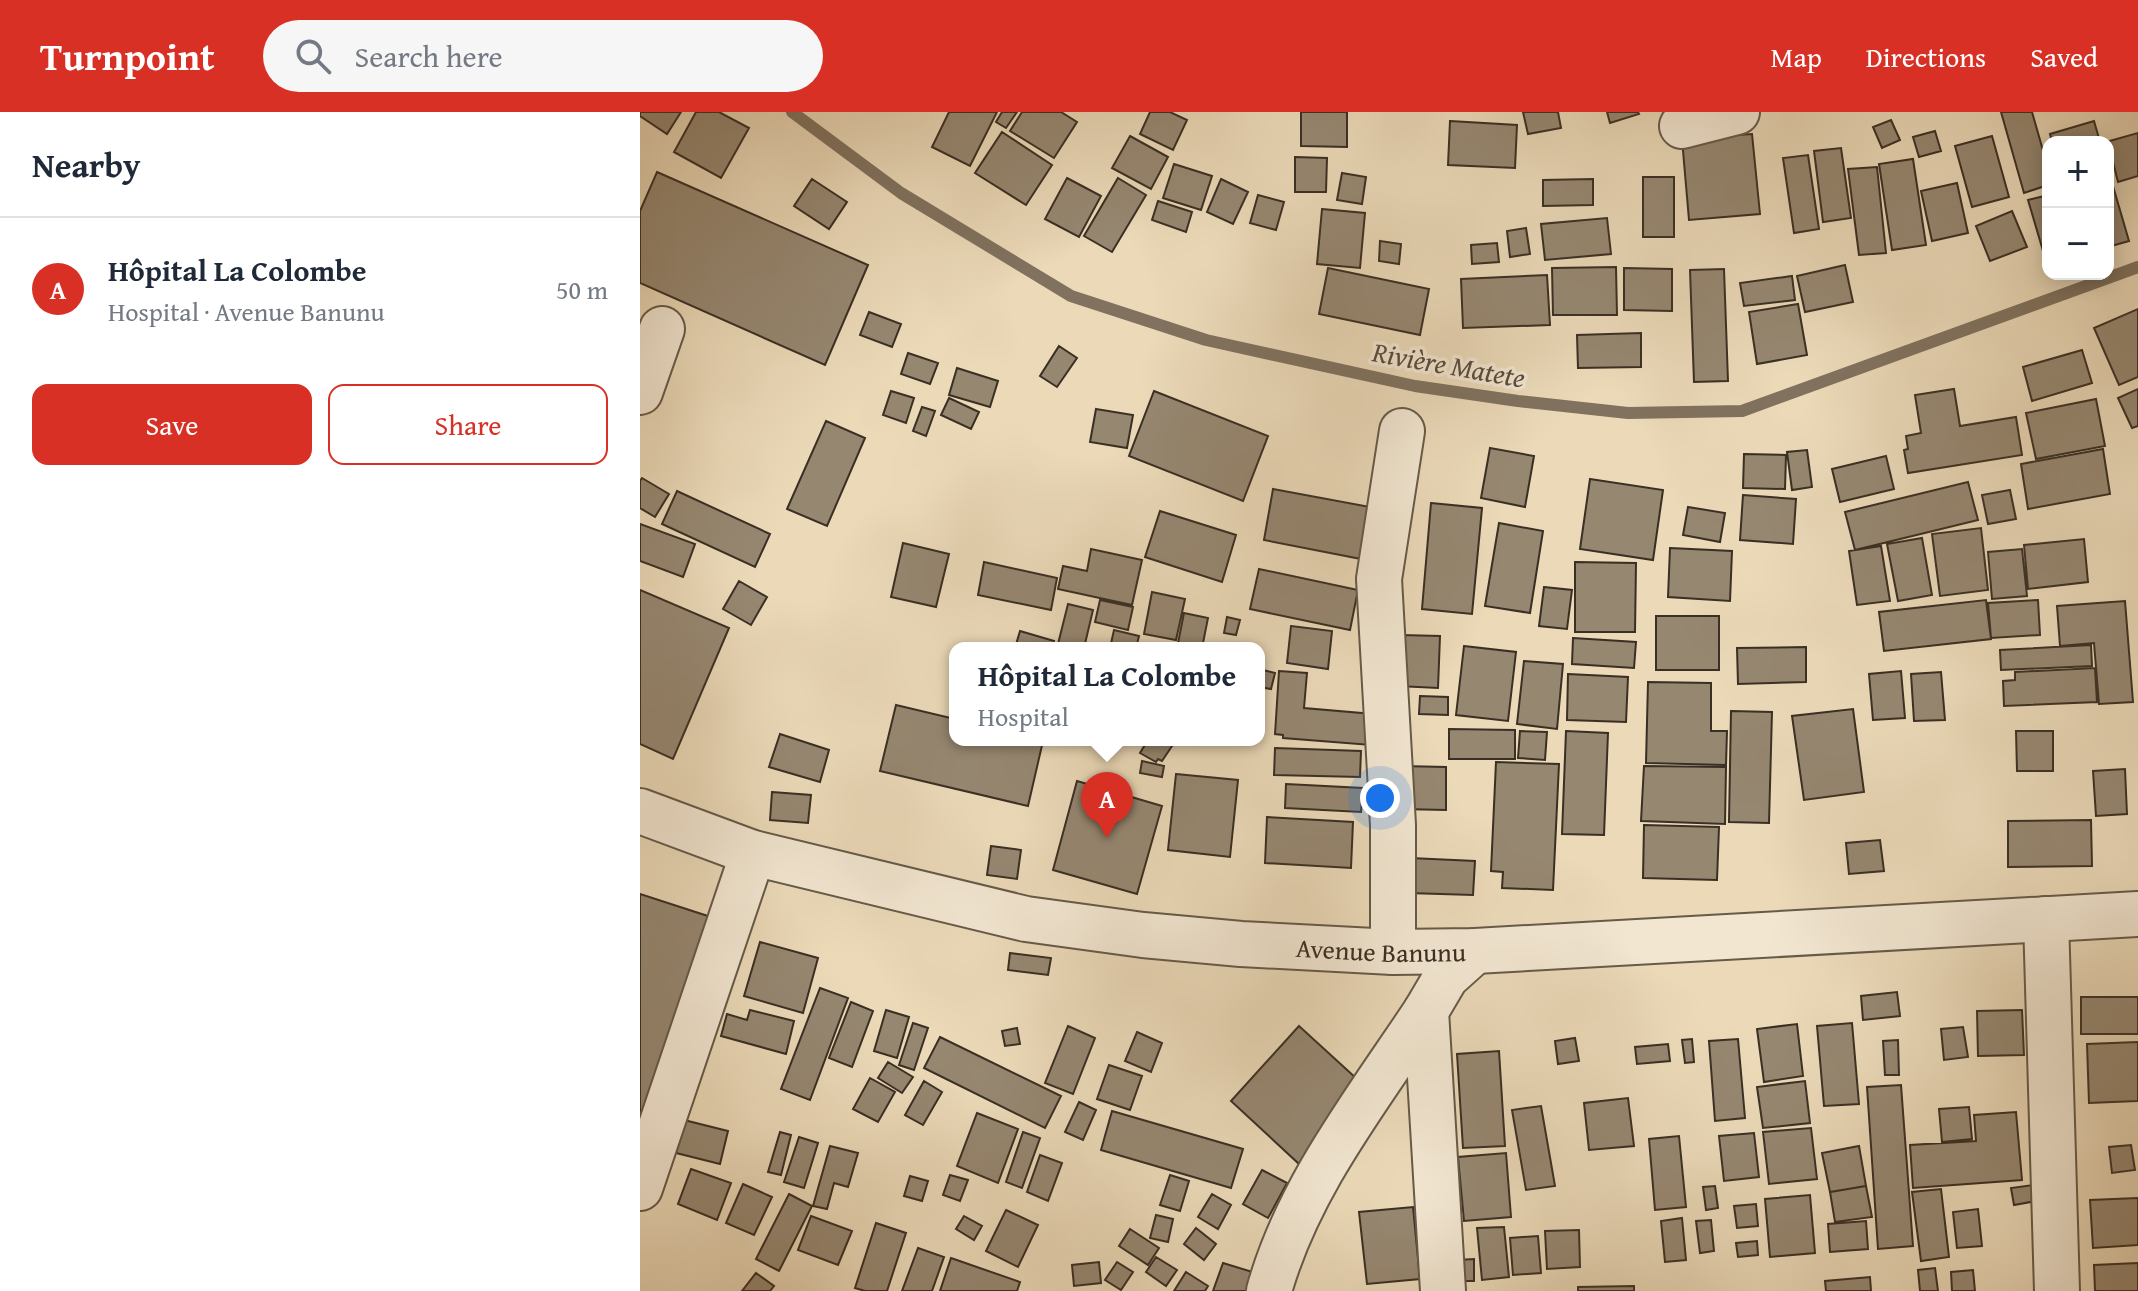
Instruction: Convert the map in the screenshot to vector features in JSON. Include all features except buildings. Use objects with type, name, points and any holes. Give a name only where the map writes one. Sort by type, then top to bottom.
[{"type":"street","points":[[1682,126],[1737,112]]},
{"type":"street","points":[[640,392],[662,329]]},
{"type":"street","points":[[1393,952],[1393,825],[1379,579],[1402,431]]},
{"type":"street","name":"Avenue Banunu","points":[[640,811],[753,853],[1026,919],[1241,944],[1393,952],[1475,951],[2138,914]]},
{"type":"street","points":[[640,1188],[753,853]]},
{"type":"street","points":[[2046,919],[2057,1291]]},
{"type":"street","points":[[1269,1291],[1277,1262],[1304,1199],[1446,977],[1475,951]]},
{"type":"street","points":[[1426,1011],[1443,1291]]},
{"type":"waterway","name":"Rivière Matete","points":[[792,112],[901,193],[1071,296],[1206,340],[1415,386],[1518,401],[1628,413],[1742,411],[2138,267]]},
{"type":"place","name":"Hôpital La Colombe","points":[[1107,838]]}]
